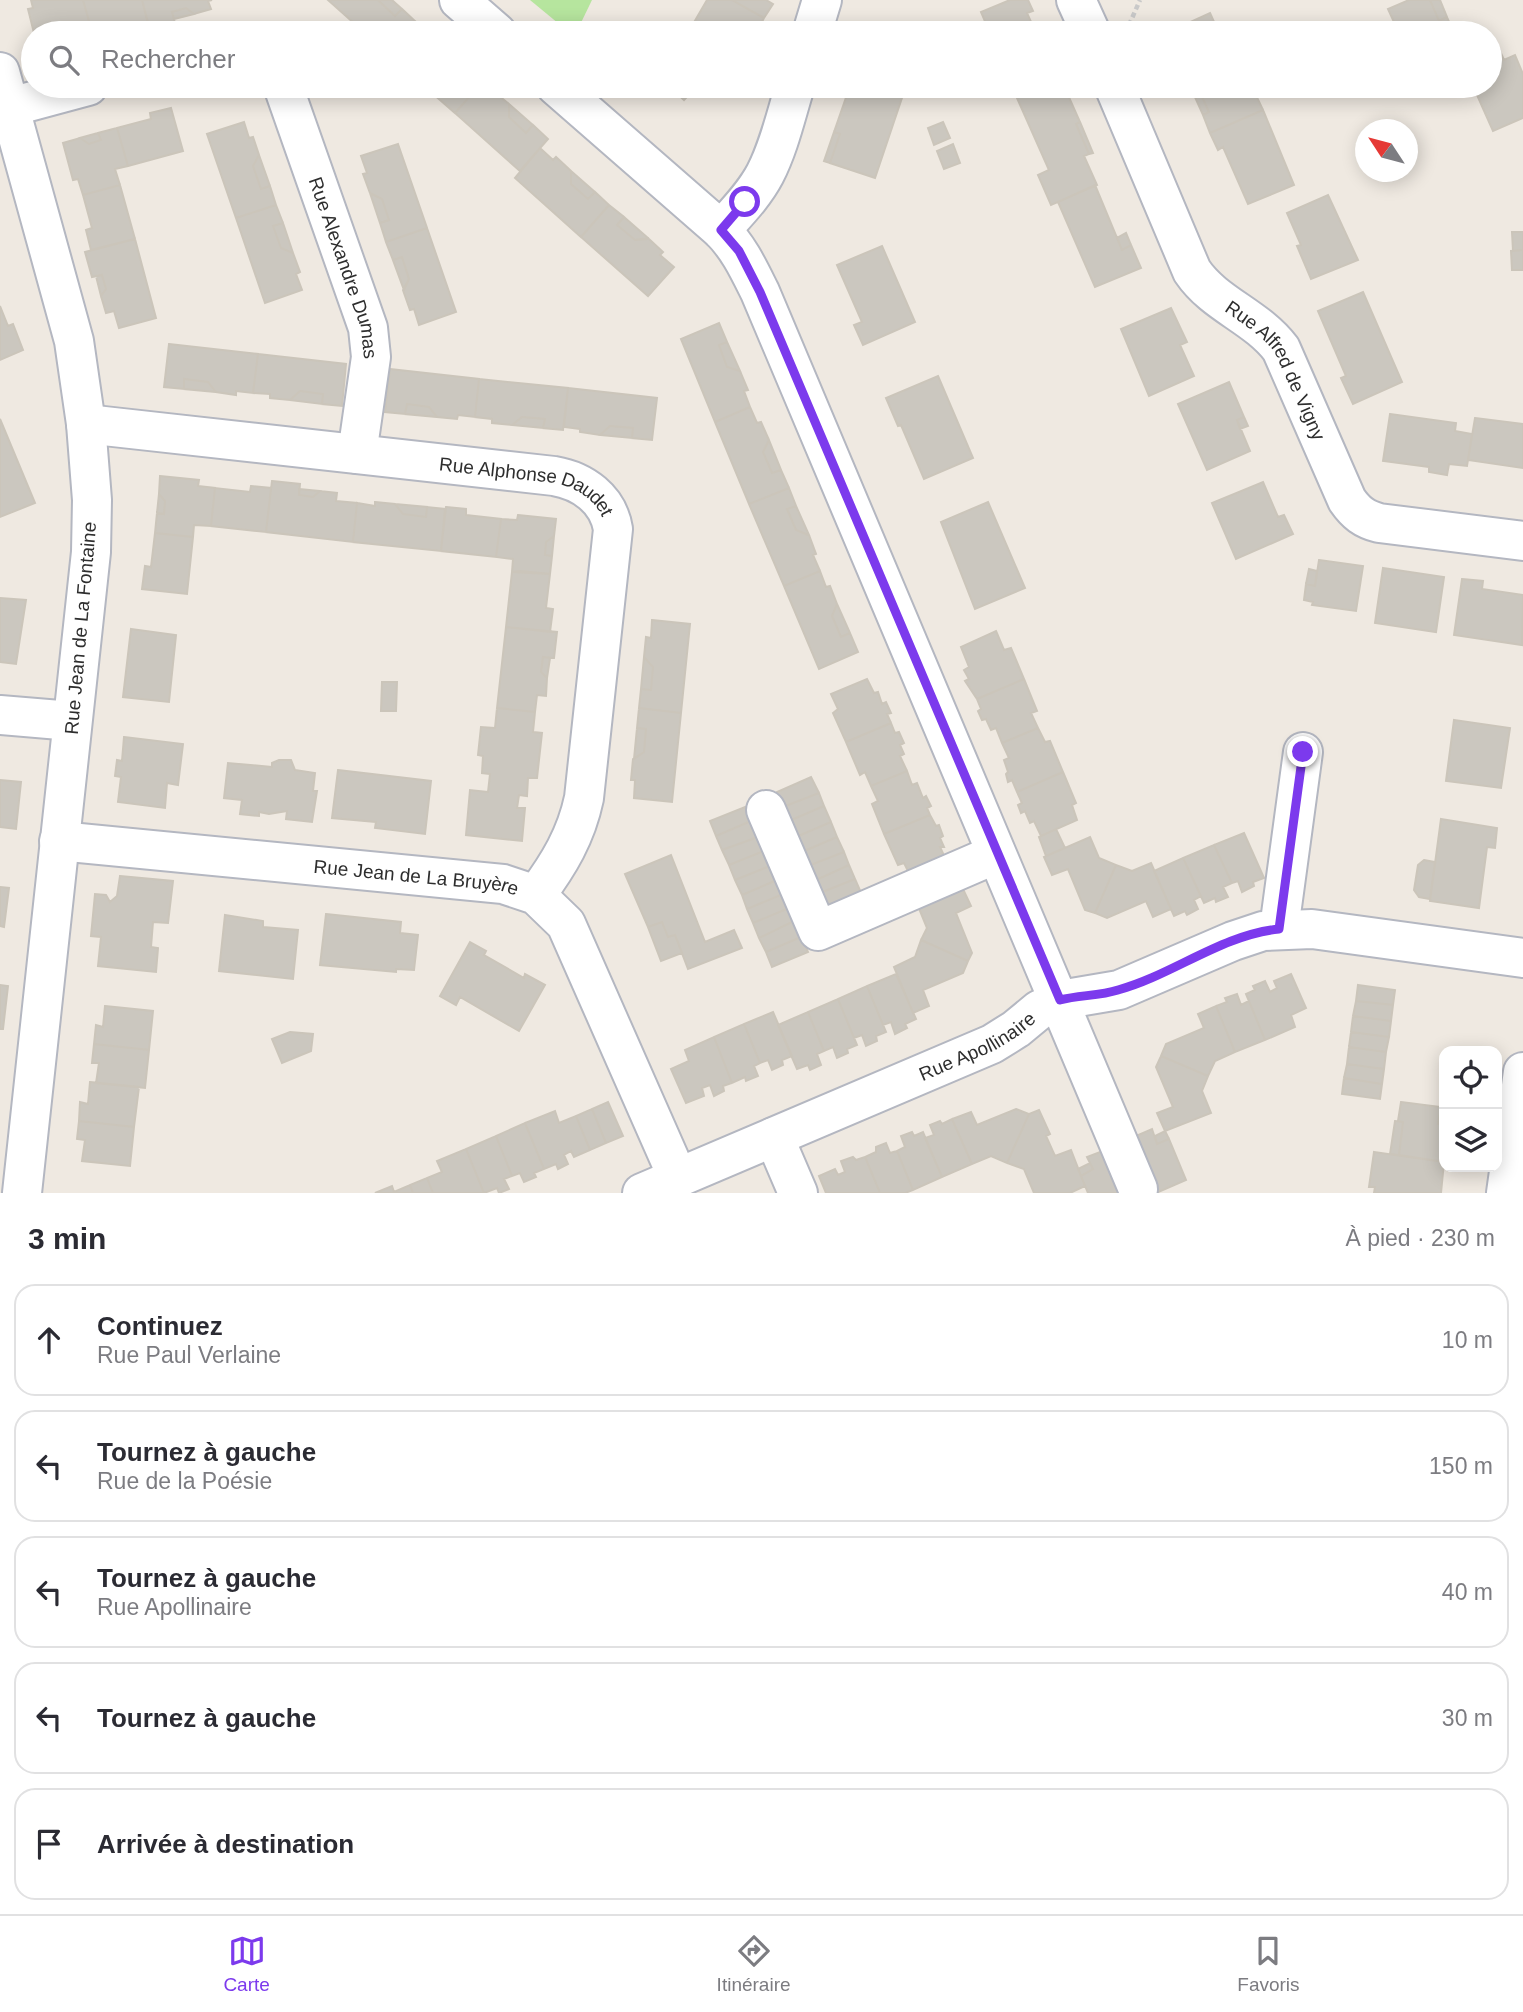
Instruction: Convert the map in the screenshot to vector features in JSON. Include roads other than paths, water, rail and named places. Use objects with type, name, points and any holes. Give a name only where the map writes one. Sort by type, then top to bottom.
[{"type":"street","points":[[459,0],[483,21]]},
{"type":"street","points":[[816,21],[822,0]]},
{"type":"street","points":[[1076,0],[1086,21]]},
{"type":"street","name":"Rue Jean de La Fontaine","points":[[5,90],[69,321],[79,369],[92,500],[90,552],[22,1193]]},
{"type":"street","name":"Rue Alexandre Dumas","points":[[287,98],[368,328],[371,357],[358,454]]},
{"type":"street","points":[[570,98],[721,230],[739,251],[760,292],[1138,1189]]},
{"type":"street","points":[[721,230],[765,174],[791,98]]},
{"type":"street","name":"Rue Alfred de Vigny","points":[[1119,98],[1192,271],[1212,294],[1264,329],[1281,349],[1346,500],[1353,509],[1368,520],[1379,523],[1523,541]]},
{"type":"street","name":"Rue Alphonse Daudet","points":[[86,424],[568,478],[589,489],[612,519],[613,529],[584,798],[568,849],[536,895]]},
{"type":"street","points":[[0,715],[72,722]]},
{"type":"street","points":[[1279,929],[1303,752]]},
{"type":"street","points":[[766,810],[818,931],[996,854]]},
{"type":"street","name":"Rue Jean de La Bruyère","points":[[59,841],[503,884],[536,895],[566,924],[678,1178]]},
{"type":"street","name":"Rue Apollinaire","points":[[642,1193],[992,1044],[1039,1010],[1060,1000],[1119,990],[1233,941],[1263,931],[1312,929],[1523,958]]},
{"type":"street","points":[[1506,1193],[1523,1072]]},
{"type":"street","points":[[775,1137],[799,1193]]}]
